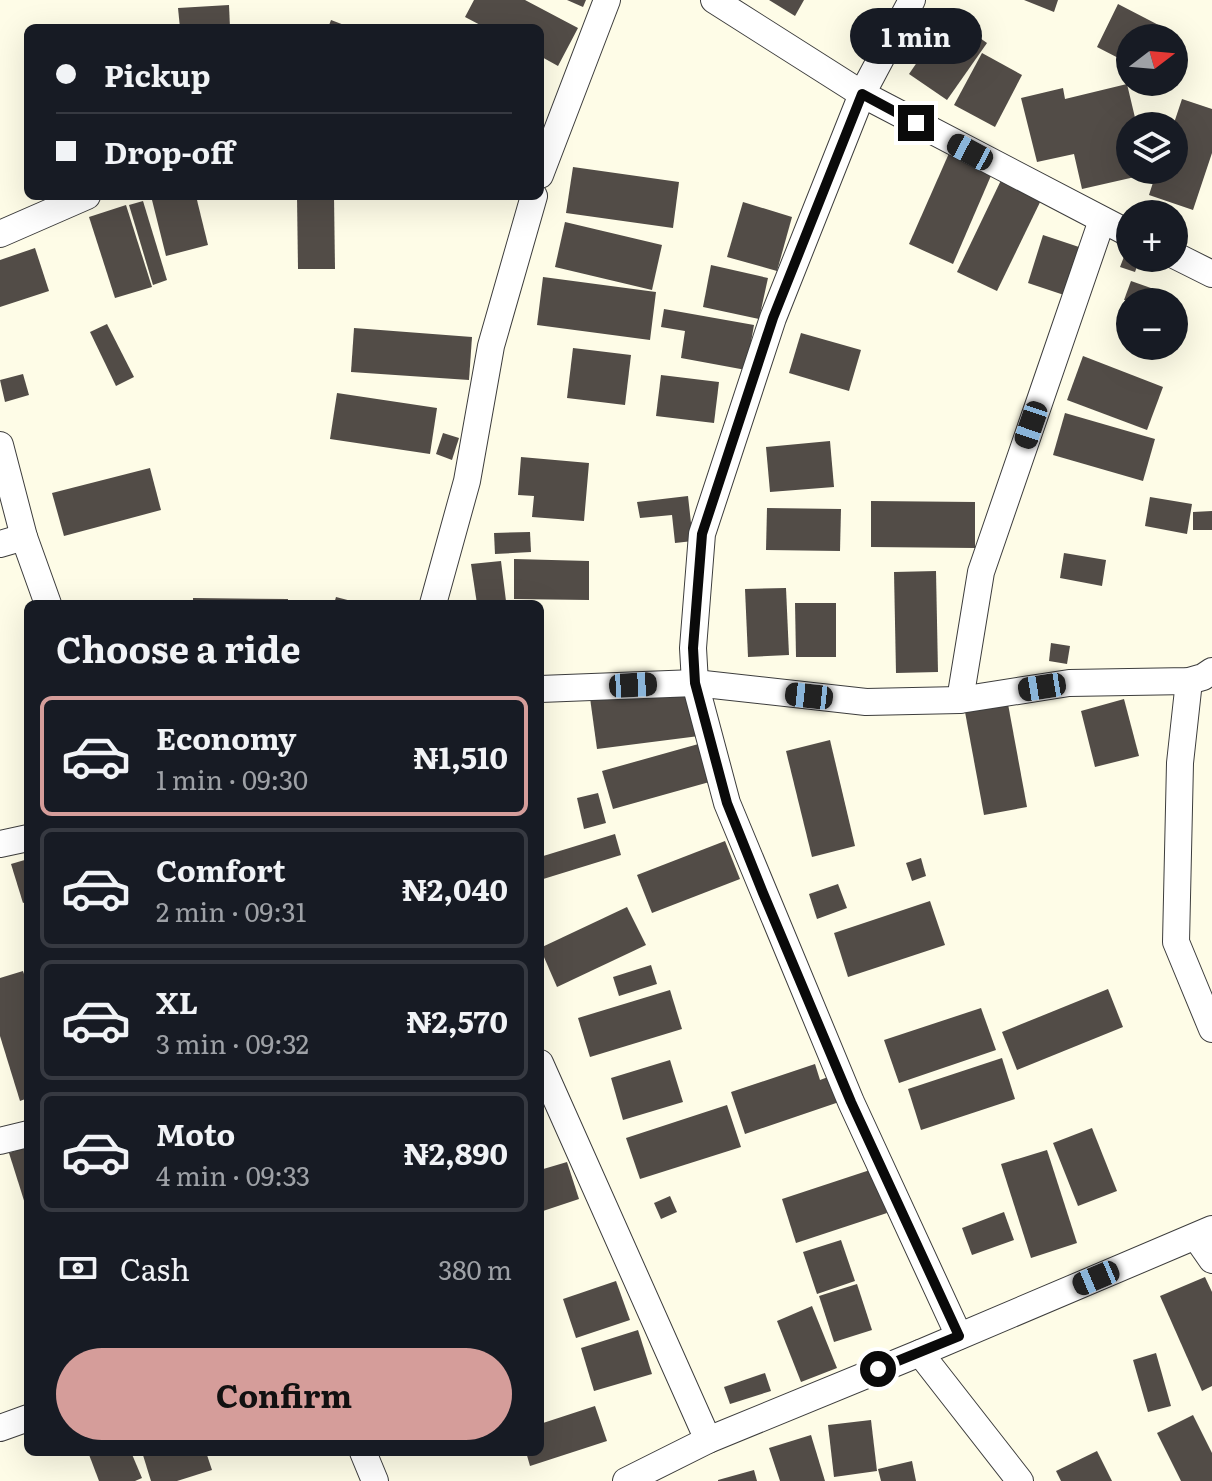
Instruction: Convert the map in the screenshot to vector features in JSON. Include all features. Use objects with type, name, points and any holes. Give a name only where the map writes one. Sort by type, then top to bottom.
[{"type":"street","points":[[544,155],[551,119],[607,0]]},
{"type":"street","points":[[714,0],[862,94],[1116,227]]},
{"type":"street","points":[[912,0],[862,94],[773,318],[702,534],[693,648],[695,683],[727,803],[851,1102],[959,1336]]},
{"type":"street","points":[[0,234],[78,200]]},
{"type":"street","points":[[434,600],[467,481],[491,346],[533,200]]},
{"type":"street","points":[[960,700],[981,572],[1102,220]]},
{"type":"street","points":[[1188,262],[1212,274]]},
{"type":"street","points":[[0,445],[12,540],[46,600]]},
{"type":"street","points":[[544,689],[695,683],[866,702],[960,700],[1069,683],[1200,676],[1180,763],[1176,942],[1212,1029]]},
{"type":"street","points":[[0,844],[24,839]]},
{"type":"street","points":[[544,1072],[708,1440]]},
{"type":"street","points":[[0,1141],[24,1135]]},
{"type":"street","points":[[626,1481],[654,1476],[708,1440],[1204,1233],[1212,1260]]},
{"type":"street","points":[[920,1353],[1020,1481]]},
{"type":"street","points":[[0,1428],[24,1419]]},
{"type":"street","points":[[365,1456],[375,1481]]},
{"type":"building","points":[[474,0],[525,0],[578,28],[558,66],[544,58],[544,24],[478,24],[465,17]]},
{"type":"building","points":[[567,0],[586,0],[583,7]]},
{"type":"building","points":[[769,0],[804,0],[795,16]]},
{"type":"building","points":[[1024,0],[1058,0],[1054,12]]},
{"type":"building","points":[[1118,4],[1157,24],[1116,24],[1116,57],[1097,47]]},
{"type":"building","points":[[229,5],[230,24],[180,24],[178,8]]},
{"type":"building","points":[[949,16],[987,43],[947,100],[909,74]]},
{"type":"building","points":[[982,53],[1022,75],[995,127],[954,105]]},
{"type":"building","points":[[1116,87],[1116,96],[1130,96],[1134,112],[1116,112],[1116,181],[1082,189],[1074,154],[1037,162],[1021,98],[1063,88],[1065,99]]},
{"type":"building","points":[[1182,99],[1212,109],[1212,153],[1193,210],[1188,208],[1188,200],[1164,200],[1149,195],[1153,184],[1188,184],[1188,112],[1178,112]]},
{"type":"building","points":[[950,151],[993,171],[953,264],[909,244]]},
{"type":"building","points":[[573,167],[679,182],[673,228],[566,213]]},
{"type":"building","points":[[1004,174],[1044,194],[997,291],[957,272]]},
{"type":"building","points":[[152,200],[197,200],[208,245],[166,256]]},
{"type":"building","points":[[297,200],[334,200],[335,269],[298,269]]},
{"type":"building","points":[[143,201],[167,280],[153,285],[129,205]]},
{"type":"building","points":[[743,202],[792,217],[777,271],[727,257]]},
{"type":"building","points":[[126,205],[152,287],[115,298],[89,217]]},
{"type":"building","points":[[565,222],[662,245],[652,290],[555,267]]},
{"type":"building","points":[[1043,235],[1079,247],[1064,295],[1028,283]]},
{"type":"building","points":[[35,248],[49,291],[0,307],[0,260]]},
{"type":"building","points":[[711,265],[768,278],[759,319],[703,307]]},
{"type":"building","points":[[543,277],[656,292],[650,340],[537,325]]},
{"type":"building","points":[[1131,281],[1151,288],[1128,288]]},
{"type":"building","points":[[664,309],[754,325],[746,370],[681,358],[685,331],[661,327]]},
{"type":"building","points":[[107,324],[134,377],[116,386],[90,332]]},
{"type":"building","points":[[354,328],[472,337],[469,380],[351,372]]},
{"type":"building","points":[[801,333],[861,350],[849,391],[789,373]]},
{"type":"building","points":[[573,348],[631,355],[625,405],[567,398]]},
{"type":"building","points":[[1083,356],[1163,387],[1147,430],[1067,400]]},
{"type":"building","points":[[23,374],[29,395],[5,402],[0,380]]},
{"type":"building","points":[[661,375],[719,382],[714,423],[656,416]]},
{"type":"building","points":[[337,393],[437,408],[430,454],[330,439]]},
{"type":"building","points":[[1065,413],[1155,439],[1143,481],[1053,455]]},
{"type":"building","points":[[443,433],[459,438],[452,460],[436,454]]},
{"type":"building","points":[[830,441],[834,487],[770,492],[766,447]]},
{"type":"building","points":[[521,457],[589,463],[584,521],[532,517],[534,496],[518,495]]},
{"type":"building","points":[[150,468],[161,510],[64,536],[52,493]]},
{"type":"building","points":[[688,496],[693,541],[675,543],[672,515],[640,518],[637,502]]},
{"type":"building","points":[[1150,497],[1192,504],[1187,534],[1145,526]]},
{"type":"building","points":[[871,501],[975,502],[975,548],[871,547]]},
{"type":"building","points":[[767,508],[841,509],[840,551],[766,550]]},
{"type":"building","points":[[1212,511],[1212,530],[1193,530],[1193,512]]},
{"type":"building","points":[[530,532],[531,552],[495,554],[494,533]]},
{"type":"building","points":[[1064,553],[1106,560],[1102,586],[1060,578]]},
{"type":"building","points":[[514,559],[589,561],[589,600],[514,599]]},
{"type":"building","points":[[501,561],[506,600],[476,600],[471,564]]},
{"type":"building","points":[[936,571],[938,672],[896,673],[894,572]]},
{"type":"building","points":[[786,588],[789,655],[748,657],[745,589]]},
{"type":"building","points":[[193,598],[288,599],[288,600]]},
{"type":"building","points":[[795,603],[836,603],[836,657],[796,657]]},
{"type":"building","points":[[1051,643],[1070,646],[1067,664],[1049,661]]},
{"type":"building","points":[[693,685],[699,736],[597,749],[590,698]]},
{"type":"building","points":[[1124,699],[1139,756],[1095,767],[1081,711]]},
{"type":"building","points":[[1008,704],[1027,807],[984,815],[965,712]]},
{"type":"building","points":[[830,740],[855,846],[812,857],[786,751]]},
{"type":"building","points":[[702,743],[713,781],[613,809],[602,771]]},
{"type":"building","points":[[598,793],[606,823],[584,829],[577,798]]},
{"type":"building","points":[[615,834],[621,855],[544,879],[544,856]]},
{"type":"building","points":[[725,841],[740,879],[652,913],[637,875]]},
{"type":"building","points":[[921,858],[926,876],[912,881],[906,863]]},
{"type":"building","points":[[24,860],[23,903],[11,864]]},
{"type":"building","points":[[838,884],[847,908],[817,919],[809,894]]},
{"type":"building","points":[[930,901],[945,945],[848,977],[834,933]]},
{"type":"building","points":[[627,907],[646,945],[557,987],[544,957],[544,946]]},
{"type":"building","points":[[651,965],[657,984],[619,996],[613,977]]},
{"type":"building","points":[[23,971],[24,974],[24,1100],[20,1101],[0,1036],[0,978]]},
{"type":"building","points":[[1108,989],[1123,1027],[1017,1070],[1002,1032]]},
{"type":"building","points":[[670,990],[682,1029],[590,1057],[578,1018]]},
{"type":"building","points":[[981,1008],[996,1050],[899,1083],[884,1040]]},
{"type":"building","points":[[1002,1058],[1015,1099],[921,1130],[908,1089]]},
{"type":"building","points":[[670,1060],[683,1102],[623,1120],[611,1078]]},
{"type":"building","points":[[815,1064],[820,1080],[836,1074],[845,1100],[745,1134],[731,1092]]},
{"type":"building","points":[[727,1105],[741,1147],[640,1179],[626,1138]]},
{"type":"building","points":[[1092,1128],[1117,1191],[1078,1206],[1053,1143]]},
{"type":"building","points":[[24,1148],[24,1200],[9,1153]]},
{"type":"building","points":[[1047,1150],[1077,1243],[1031,1258],[1001,1164]]},
{"type":"building","points":[[567,1162],[579,1199],[544,1211],[544,1169]]},
{"type":"building","points":[[873,1169],[887,1213],[796,1243],[782,1199]]},
{"type":"building","points":[[670,1196],[677,1212],[661,1219],[654,1203]]},
{"type":"building","points":[[1004,1212],[1014,1240],[972,1255],[962,1228]]},
{"type":"building","points":[[841,1240],[855,1281],[817,1294],[803,1252]]},
{"type":"building","points":[[1205,1277],[1212,1292],[1212,1386],[1202,1391],[1160,1296]]},
{"type":"building","points":[[616,1281],[630,1320],[576,1338],[563,1299]]},
{"type":"building","points":[[857,1284],[872,1330],[834,1342],[819,1296]]},
{"type":"building","points":[[812,1306],[837,1368],[801,1382],[777,1321]]},
{"type":"building","points":[[638,1330],[652,1374],[594,1391],[581,1348]]},
{"type":"building","points":[[1156,1353],[1171,1406],[1148,1412],[1133,1360]]},
{"type":"building","points":[[765,1373],[771,1391],[730,1404],[724,1387]]},
{"type":"building","points":[[595,1406],[607,1441],[530,1466],[527,1456],[544,1456],[544,1423]]},
{"type":"building","points":[[1193,1415],[1212,1453],[1212,1481],[1181,1481],[1157,1433]]},
{"type":"building","points":[[871,1420],[877,1471],[834,1477],[828,1425]]},
{"type":"building","points":[[811,1435],[825,1481],[780,1481],[769,1448]]},
{"type":"building","points":[[1097,1451],[1112,1481],[1061,1481],[1056,1471]]},
{"type":"building","points":[[90,1456],[133,1456],[142,1478],[135,1481],[99,1481]]},
{"type":"building","points":[[143,1456],[207,1456],[212,1470],[177,1481],[151,1481]]},
{"type":"building","points":[[912,1461],[916,1481],[881,1481],[878,1469]]},
{"type":"building","points":[[754,1470],[757,1481],[718,1481],[718,1480]]},
{"type":"route","points":[[878,1369],[959,1336],[851,1102],[727,803],[695,683],[693,648],[702,534],[773,318],[862,94],[916,123]]}]
